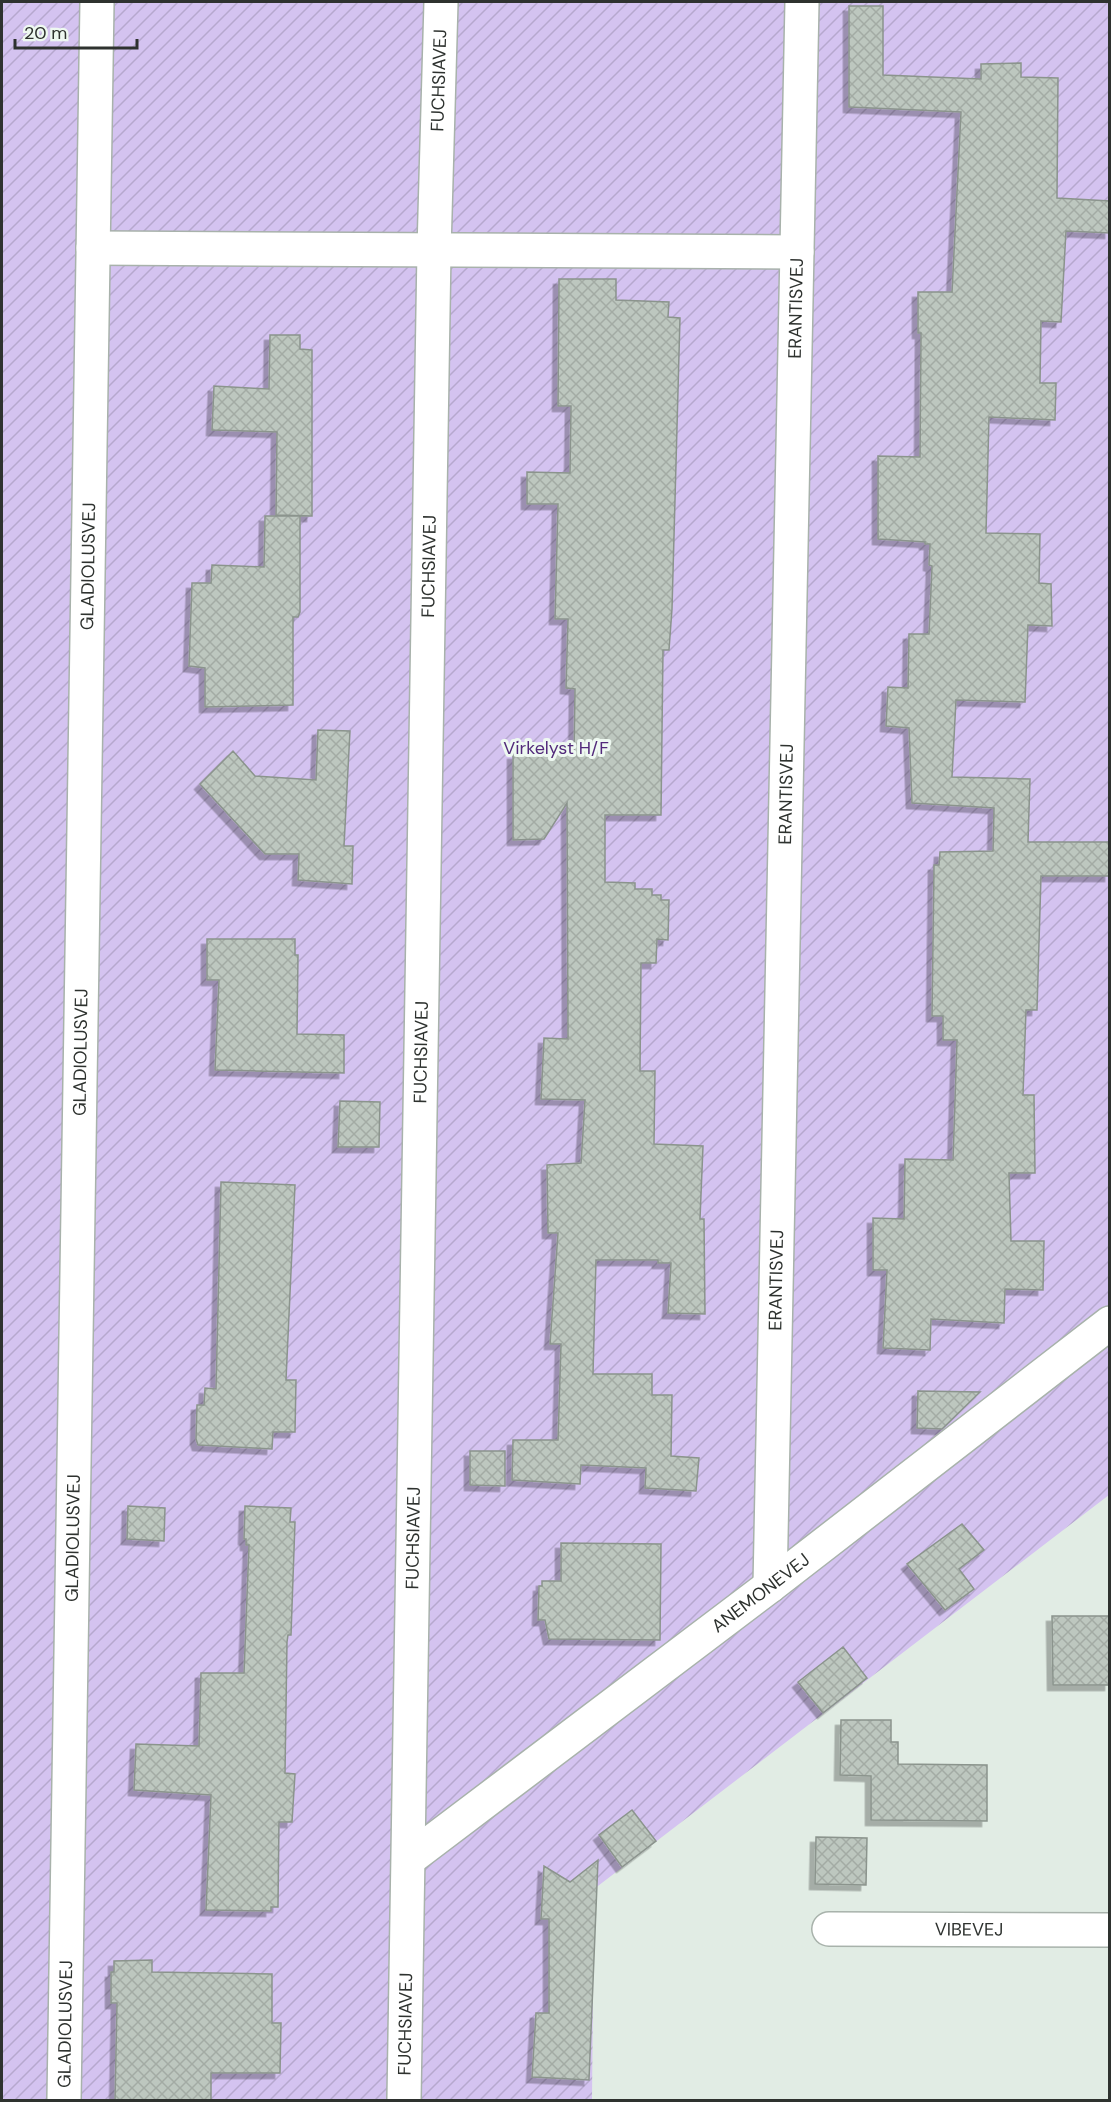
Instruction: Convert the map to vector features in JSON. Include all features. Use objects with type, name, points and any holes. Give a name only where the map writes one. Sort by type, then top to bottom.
[{"type":"street","name":"GLADIOLUSVEJ","points":[[64,2100],[97,2]]},
{"type":"street","name":"FUCHSIAVEJ","points":[[404,2100],[434,250],[441,2]]},
{"type":"street","name":"ERANTISVEJ","points":[[770,1586],[802,2]]},
{"type":"street","points":[[93,248],[797,252]]},
{"type":"street","name":"ANEMONEVEJ","points":[[409,1859],[770,1586],[1110,1323]]},
{"type":"street","name":"VIBEVEJ","points":[[829,1929],[1110,1930]]},
{"type":"green space","name":"Virkelyst H/F","points":[[2,2],[1109,2],[1109,1495],[594,1889],[592,2100],[2,2100]]},
{"type":"building","points":[[849,6],[883,6],[883,75],[981,79],[981,64],[1021,63],[1021,77],[1058,78],[1057,198],[1110,201],[1110,233],[1066,231],[1061,322],[1041,321],[1040,383],[1056,383],[1055,420],[989,417],[986,533],[1040,534],[1039,583],[1051,584],[1052,626],[1028,625],[1025,702],[956,700],[952,777],[1030,779],[1028,842],[1110,842],[1110,876],[1041,876],[1037,1010],[1026,1010],[1023,1095],[1034,1095],[1035,1173],[1009,1173],[1011,1241],[1044,1241],[1043,1290],[1005,1289],[1004,1323],[931,1319],[930,1350],[883,1348],[887,1270],[873,1270],[873,1218],[904,1219],[905,1159],[953,1160],[957,1040],[943,1040],[943,1016],[932,1016],[934,865],[939,865],[940,852],[993,851],[994,808],[912,803],[909,728],[886,726],[888,687],[908,688],[909,634],[929,634],[932,566],[929,565],[930,544],[878,539],[878,456],[920,457],[921,333],[918,333],[918,292],[952,292],[961,112],[849,107]]},
{"type":"building","points":[[559,279],[616,279],[616,300],[669,302],[668,317],[680,318],[672,609],[669,650],[663,650],[661,815],[605,815],[605,882],[635,883],[635,889],[652,889],[652,895],[661,895],[661,900],[669,900],[668,940],[657,939],[656,963],[641,963],[640,1071],[655,1071],[654,1144],[703,1146],[700,1219],[704,1219],[705,1314],[668,1313],[671,1263],[658,1263],[658,1260],[596,1260],[593,1374],[652,1374],[652,1395],[672,1395],[671,1456],[699,1458],[696,1491],[645,1488],[646,1468],[581,1465],[580,1484],[512,1480],[513,1440],[558,1440],[561,1344],[550,1344],[558,1233],[548,1233],[547,1165],[581,1163],[585,1100],[541,1099],[544,1038],[568,1039],[567,803],[544,839],[513,840],[513,754],[574,754],[575,689],[566,688],[568,619],[555,619],[558,504],[527,504],[527,472],[570,473],[571,406],[558,406]]},
{"type":"building","points":[[270,335],[300,335],[300,349],[312,350],[312,516],[276,515],[277,432],[212,430],[214,386],[269,389]]},
{"type":"building","points":[[265,516],[300,516],[300,612],[298,617],[293,617],[293,705],[205,707],[205,668],[189,666],[192,583],[211,583],[212,565],[264,567]]},
{"type":"building","points":[[318,730],[350,731],[344,846],[353,846],[352,884],[298,880],[299,854],[265,854],[200,784],[233,751],[255,776],[316,780]]},
{"type":"building","points":[[207,939],[295,939],[295,955],[298,955],[297,1034],[344,1035],[344,1073],[215,1070],[219,980],[207,980]]},
{"type":"building","points":[[340,1101],[380,1102],[379,1147],[338,1147]]},
{"type":"building","points":[[221,1182],[295,1185],[286,1380],[296,1380],[295,1432],[273,1432],[272,1449],[198,1445],[196,1439],[197,1405],[204,1405],[205,1388],[216,1389]]},
{"type":"building","points":[[918,1391],[980,1392],[942,1429],[917,1428]]},
{"type":"building","points":[[470,1451],[505,1451],[505,1486],[470,1485]]},
{"type":"building","points":[[128,1506],[165,1508],[164,1541],[127,1539]]},
{"type":"building","points":[[245,1506],[291,1508],[290,1522],[295,1522],[291,1635],[288,1635],[287,1642],[285,1773],[295,1774],[292,1822],[279,1822],[278,1907],[271,1907],[271,1911],[206,1910],[211,1795],[134,1790],[136,1744],[199,1746],[201,1673],[244,1673],[249,1545],[246,1545],[246,1539],[244,1539]]},
{"type":"building","points":[[962,1524],[984,1550],[959,1569],[974,1589],[945,1610],[907,1564]]},
{"type":"building","points":[[561,1543],[661,1544],[660,1640],[549,1639],[545,1620],[538,1620],[539,1586],[542,1586],[542,1581],[561,1581]]},
{"type":"building","points":[[1052,1616],[1110,1616],[1110,1685],[1053,1685]]},
{"type":"building","points":[[843,1647],[867,1678],[823,1713],[798,1682]]},
{"type":"building","points":[[841,1720],[891,1720],[891,1742],[898,1742],[898,1764],[987,1765],[987,1821],[871,1820],[871,1776],[840,1775]]},
{"type":"building","points":[[632,1810],[656,1841],[622,1867],[599,1835]]},
{"type":"building","points":[[816,1837],[867,1838],[866,1885],[815,1884]]},
{"type":"building","points":[[598,1860],[589,2080],[532,2077],[536,2013],[549,2013],[549,1919],[541,1919],[544,1866],[570,1882]]},
{"type":"building","points":[[152,1960],[152,1972],[272,1974],[272,2023],[281,2023],[280,2073],[211,2073],[211,2100],[115,2100],[117,2003],[111,2003],[111,1972],[114,1972],[114,1961]]}]
